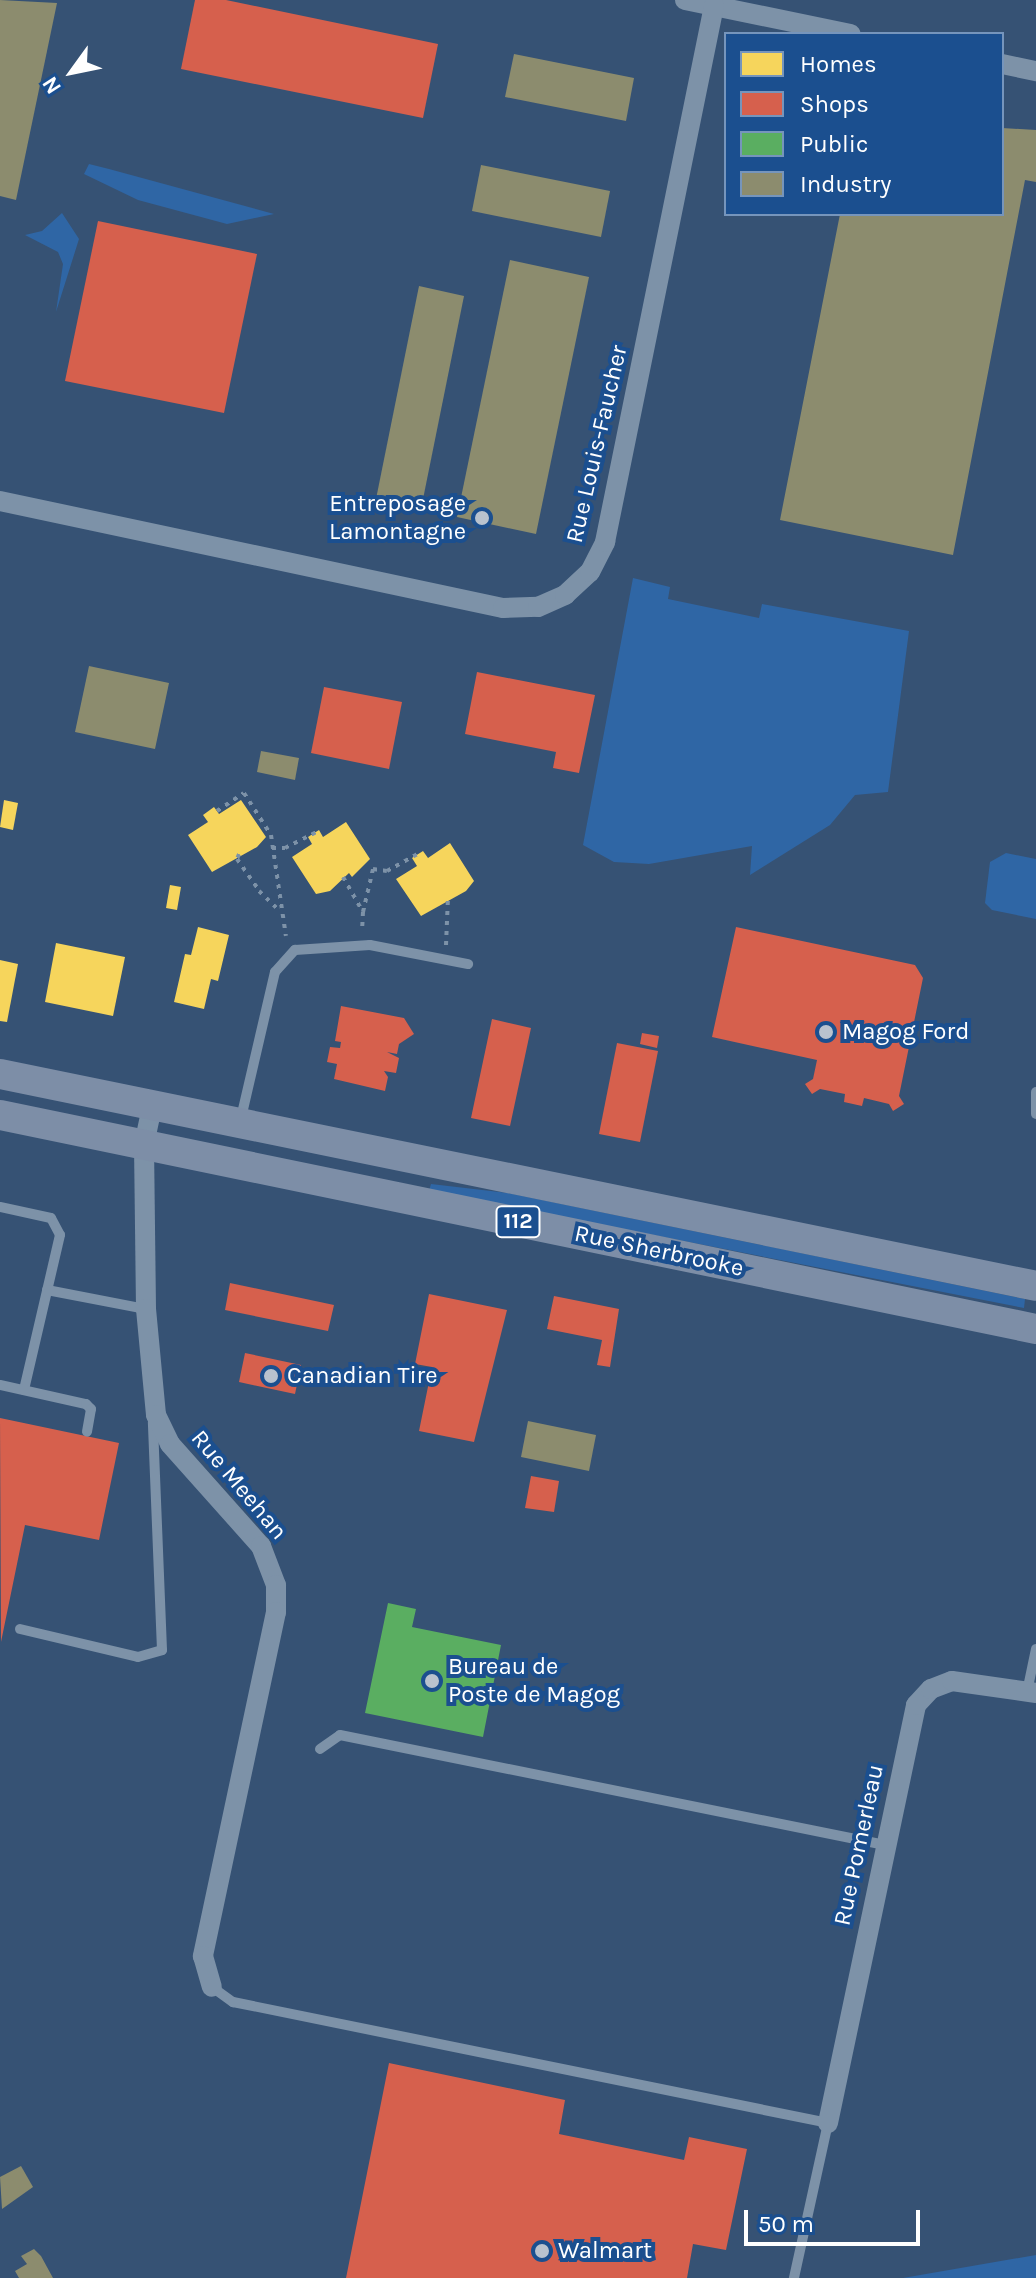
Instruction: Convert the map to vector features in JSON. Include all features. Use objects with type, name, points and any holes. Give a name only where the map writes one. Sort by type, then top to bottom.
[{"type":"main road","name":"Rue Sherbrooke","points":[[0,1074],[1036,1286]]},
{"type":"main road","name":"Rue Sherbrooke","points":[[0,1115],[1036,1329]]},
{"type":"street","points":[[685,0],[841,32]]},
{"type":"street","name":"Rue Louis-Faucher","points":[[0,501],[503,608],[538,607],[565,595],[590,572],[605,542],[714,6]]},
{"type":"street","points":[[1004,64],[1036,71]]},
{"type":"street","name":"Rue Meehan","points":[[152,1107],[144,1145],[146,1309],[152,1400],[170,1444],[261,1546],[276,1585],[276,1612],[203,1956],[212,1987]]},
{"type":"street","name":"Rue Pomerleau","points":[[828,2123],[913,1714],[924,1695],[957,1681],[1032,1692]]},
{"type":"lane","points":[[239,1124],[275,972],[290,954],[304,947],[362,946],[468,964]]},
{"type":"lane","points":[[1036,1092],[1036,1114]]},
{"type":"lane","points":[[0,1207],[51,1218],[59,1228],[24,1390]]},
{"type":"lane","points":[[47,1290],[146,1309]]},
{"type":"lane","points":[[0,1385],[89,1406],[87,1432]]},
{"type":"lane","points":[[20,1629],[138,1657],[162,1650],[152,1400]]},
{"type":"lane","points":[[1032,1692],[1036,1649]]},
{"type":"lane","points":[[320,1749],[340,1735],[885,1845]]},
{"type":"lane","points":[[212,1987],[233,2002],[828,2123],[794,2278]]},
{"type":"path","points":[[217,811],[244,793],[271,835],[290,954]]},
{"type":"path","points":[[272,848],[285,848],[318,831]]},
{"type":"path","points":[[362,946],[363,912],[373,869],[387,871],[419,849],[421,852]]},
{"type":"path","points":[[239,854],[237,859],[259,891],[282,913]]},
{"type":"path","points":[[343,877],[363,912]]},
{"type":"path","points":[[443,959],[450,924],[448,898]]},
{"type":"shaded area","points":[[89,164],[274,214],[227,224],[138,200],[84,174]]},
{"type":"shaded area","points":[[62,213],[79,239],[56,312],[63,264],[58,252],[25,235],[42,231]]},
{"type":"shaded area","points":[[633,578],[670,587],[668,599],[759,618],[762,604],[909,631],[888,792],[855,795],[830,825],[750,875],[752,846],[649,864],[614,862],[583,845]]},
{"type":"shaded area","points":[[1006,853],[1036,859],[1036,919],[992,910],[985,903],[990,862]]},
{"type":"shaded area","points":[[431,1184],[508,1193],[1025,1299],[1024,1308],[429,1191]]},
{"type":"shaded area","points":[[1036,2255],[1036,2278],[903,2278]]},
{"type":"building: Homes","points":[[4,800],[18,803],[13,830],[0,827]]},
{"type":"building: Homes","points":[[241,800],[266,837],[257,847],[212,872],[188,835],[208,822],[203,815],[214,807],[219,814]]},
{"type":"building: Homes","points":[[346,822],[370,859],[352,877],[349,873],[330,891],[316,894],[292,857],[312,844],[308,837],[319,830],[323,837]]},
{"type":"building: Homes","points":[[450,843],[474,881],[466,891],[421,916],[396,879],[417,866],[412,858],[423,851],[428,858]]},
{"type":"building: Homes","points":[[170,885],[181,887],[177,910],[166,908]]},
{"type":"building: Homes","points":[[198,927],[229,935],[218,981],[211,979],[204,1009],[174,1002],[185,954],[191,955]]},
{"type":"building: Homes","points":[[56,943],[125,957],[113,1016],[45,1002]]},
{"type":"building: Homes","points":[[0,960],[18,964],[7,1022],[0,1021]]},
{"type":"building: Shops","points":[[195,0],[226,0],[438,44],[423,118],[181,69]]},
{"type":"building: Shops","points":[[98,221],[257,254],[224,413],[65,381]]},
{"type":"building: Shops","points":[[477,672],[595,695],[579,773],[553,768],[556,752],[465,734]]},
{"type":"building: Shops","points":[[324,687],[402,702],[389,769],[311,753]]},
{"type":"building: Shops","points":[[736,927],[915,965],[923,978],[899,1096],[904,1104],[893,1111],[889,1104],[864,1098],[862,1106],[844,1102],[845,1094],[820,1089],[812,1094],[805,1084],[813,1079],[817,1060],[712,1037]]},
{"type":"building: Shops","points":[[341,1006],[404,1018],[414,1034],[399,1044],[397,1054],[387,1052],[399,1058],[396,1073],[384,1071],[388,1077],[385,1091],[334,1079],[337,1064],[327,1062],[330,1047],[340,1048],[341,1042],[335,1041]]},
{"type":"building: Shops","points":[[492,1019],[531,1028],[510,1126],[471,1118]]},
{"type":"building: Shops","points":[[642,1033],[659,1036],[657,1048],[640,1044]]},
{"type":"building: Shops","points":[[617,1043],[658,1051],[640,1142],[599,1134]]},
{"type":"building: Shops","points":[[230,1283],[334,1305],[328,1331],[225,1310]]},
{"type":"building: Shops","points":[[429,1294],[507,1310],[474,1442],[419,1431],[432,1367],[415,1364]]},
{"type":"building: Shops","points":[[554,1296],[619,1309],[610,1367],[597,1365],[602,1340],[547,1329]]},
{"type":"building: Shops","points":[[245,1353],[301,1365],[295,1394],[239,1382]]},
{"type":"building: Shops","points":[[0,1418],[119,1443],[99,1540],[25,1525],[1,1642]]},
{"type":"building: Shops","points":[[531,1476],[559,1481],[554,1512],[525,1508]]},
{"type":"building: Shops","points":[[389,2063],[565,2100],[559,2134],[684,2160],[689,2137],[747,2149],[726,2250],[693,2244],[687,2278],[346,2278]]},
{"type":"building: Public","points":[[388,1603],[416,1609],[412,1627],[501,1645],[483,1737],[365,1713]]},
{"type":"building: Industry","points":[[0,0],[57,3],[16,200],[0,196]]},
{"type":"building: Industry","points":[[514,54],[634,78],[626,121],[505,97]]},
{"type":"building: Industry","points":[[1004,128],[1036,130],[1036,182],[1025,180],[953,555],[780,520],[840,216],[1004,216]]},
{"type":"building: Industry","points":[[481,165],[610,191],[601,237],[472,211]]},
{"type":"building: Industry","points":[[510,260],[589,277],[536,534],[457,517]]},
{"type":"building: Industry","points":[[419,286],[464,296],[421,509],[376,499]]},
{"type":"building: Industry","points":[[89,666],[169,683],[155,749],[75,732]]},
{"type":"building: Industry","points":[[261,751],[299,758],[295,780],[257,772]]},
{"type":"building: Industry","points":[[528,1421],[596,1435],[589,1471],[521,1457]]},
{"type":"building: Industry","points":[[21,2166],[33,2187],[2,2209],[0,2177]]},
{"type":"building: Industry","points":[[34,2249],[53,2278],[19,2278],[15,2271],[27,2264],[21,2256]]},
{"type":"place","name":"Entreposage Lamontagne","points":[[482,518]]},
{"type":"place","name":"Magog Ford","points":[[826,1032]]},
{"type":"place","name":"Canadian Tire","points":[[271,1376]]},
{"type":"place","name":"Bureau de Poste de Magog","points":[[432,1681]]},
{"type":"place","name":"Walmart","points":[[542,2251]]}]
